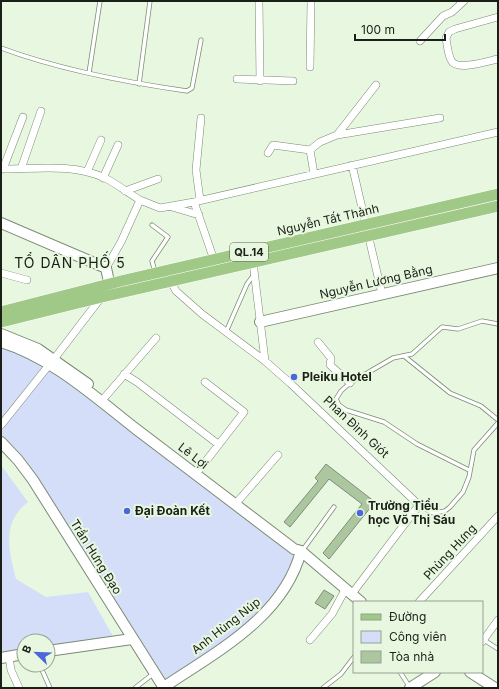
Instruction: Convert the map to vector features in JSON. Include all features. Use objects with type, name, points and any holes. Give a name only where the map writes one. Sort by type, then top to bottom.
[{"type":"main road","name":"Nguyễn Tất Thành","points":[[1,322],[108,292],[156,273],[498,194]]},
{"type":"main road","name":"Nguyễn Tất Thành","points":[[1,312],[171,282],[498,206]]},
{"type":"street","points":[[260,1],[260,81]]},
{"type":"street","points":[[310,67],[311,1]]},
{"type":"street","points":[[420,41],[444,16],[452,12],[464,1]]},
{"type":"street","points":[[498,17],[455,29],[450,32],[446,38],[451,61],[455,65],[463,66],[498,59]]},
{"type":"street","points":[[237,79],[292,82]]},
{"type":"street","points":[[337,135],[376,85]]},
{"type":"street","points":[[22,169],[41,111]]},
{"type":"street","points":[[23,117],[2,169],[52,168],[87,172],[103,178],[155,207],[197,201],[498,132]]},
{"type":"street","points":[[201,118],[196,170],[197,201],[199,215],[214,260]]},
{"type":"street","points":[[268,153],[273,145],[310,150],[320,142],[337,135],[440,118]]},
{"type":"street","points":[[87,172],[101,140]]},
{"type":"street","points":[[103,178],[118,145]]},
{"type":"street","points":[[310,150],[314,174]]},
{"type":"street","points":[[352,165],[382,294]]},
{"type":"street","points":[[125,191],[158,179]]},
{"type":"street","points":[[1,426],[96,302],[108,292],[106,268],[121,242],[140,200]]},
{"type":"street","points":[[170,206],[199,215]]},
{"type":"street","points":[[1,223],[106,268]]},
{"type":"street","points":[[253,262],[265,361]]},
{"type":"street","name":"Nguyễn Lương Bằng","points":[[260,322],[498,268]]},
{"type":"street","points":[[1,273],[27,280]]},
{"type":"street","name":"Phan Đình Giót","points":[[171,282],[176,291],[226,332],[265,361],[419,505]]},
{"type":"street","points":[[1,334],[27,344],[51,362],[105,397],[197,472],[297,545],[301,551]]},
{"type":"street","points":[[105,397],[156,338]]},
{"type":"street","name":"Lê Lợi","points":[[1,342],[51,362],[102,402],[197,472],[294,549],[301,551],[360,601]]},
{"type":"street","points":[[318,342],[331,358],[330,365],[350,383]]},
{"type":"street","points":[[124,374],[137,382],[218,444]]},
{"type":"street","points":[[197,472],[244,412],[205,382]]},
{"type":"street","name":"Trần Hưng Đạo","points":[[1,442],[18,460],[33,480],[164,688]]},
{"type":"street","points":[[238,501],[278,455]]},
{"type":"street","points":[[310,640],[419,505]]},
{"type":"street","name":"Phùng Hưng","points":[[421,601],[498,516]]},
{"type":"street","name":"Anh Hùng Núp","points":[[164,688],[210,656],[266,613],[285,590],[294,573],[301,551]]},
{"type":"street","points":[[483,640],[498,620]]},
{"type":"street","points":[[56,650],[132,639]]},
{"type":"street","points":[[16,655],[5,657],[19,688]]},
{"type":"street","points":[[410,688],[433,673]]},
{"type":"street","points":[[472,673],[495,688]]},
{"type":"lane","points":[[89,73],[100,1]]},
{"type":"lane","points":[[139,84],[150,1]]},
{"type":"lane","points":[[1,48],[41,62],[139,84],[186,91],[192,88],[201,40]]},
{"type":"lane","points":[[152,225],[168,237],[152,261],[156,273]]},
{"type":"lane","points":[[226,332],[247,284],[254,275]]},
{"type":"lane","points":[[470,470],[417,444],[384,422],[342,408],[336,402],[337,397],[350,383],[394,358],[416,352],[442,327],[458,329],[482,321],[498,324]]},
{"type":"lane","points":[[404,356],[450,393],[481,406],[498,422],[474,450],[463,492],[448,509],[433,513],[419,505]]},
{"type":"lane","points":[[301,551],[334,506]]},
{"type":"lane","points":[[483,640],[498,649]]},
{"type":"lane","points":[[323,688],[341,674],[353,658]]},
{"type":"lane","points":[[43,673],[50,688]]},
{"type":"lane","points":[[401,673],[410,688]]},
{"type":"lane","points":[[135,688],[154,674]]},
{"type":"green space","name":"Đại Đoàn Kết","points":[[1,346],[49,365],[301,551],[266,613],[161,684],[52,500],[1,442]]},
{"type":"green space","points":[[1,465],[28,502],[19,510],[10,528],[9,538],[11,558],[16,579],[46,597],[88,592],[114,638],[56,646],[56,633],[16,633],[16,651],[1,654]]},
{"type":"building","name":"Trường Tiểu học Võ Thị Sáu","points":[[326,464],[375,502],[329,559],[323,553],[362,504],[329,479],[290,527],[284,522],[318,481],[315,478]]},
{"type":"building","points":[[324,590],[334,596],[325,609],[315,603]]},
{"type":"place","name":"Pleiku Hotel","points":[[294,377]]},
{"type":"place","name":"Đại Đoàn Kết","points":[[127,511]]},
{"type":"place","name":"Trường Tiểu học Võ Thị Sáu","points":[[360,513]]},
{"type":"district","name":"TỔ DÂN PHỐ 5","points":[[70,263]]}]
